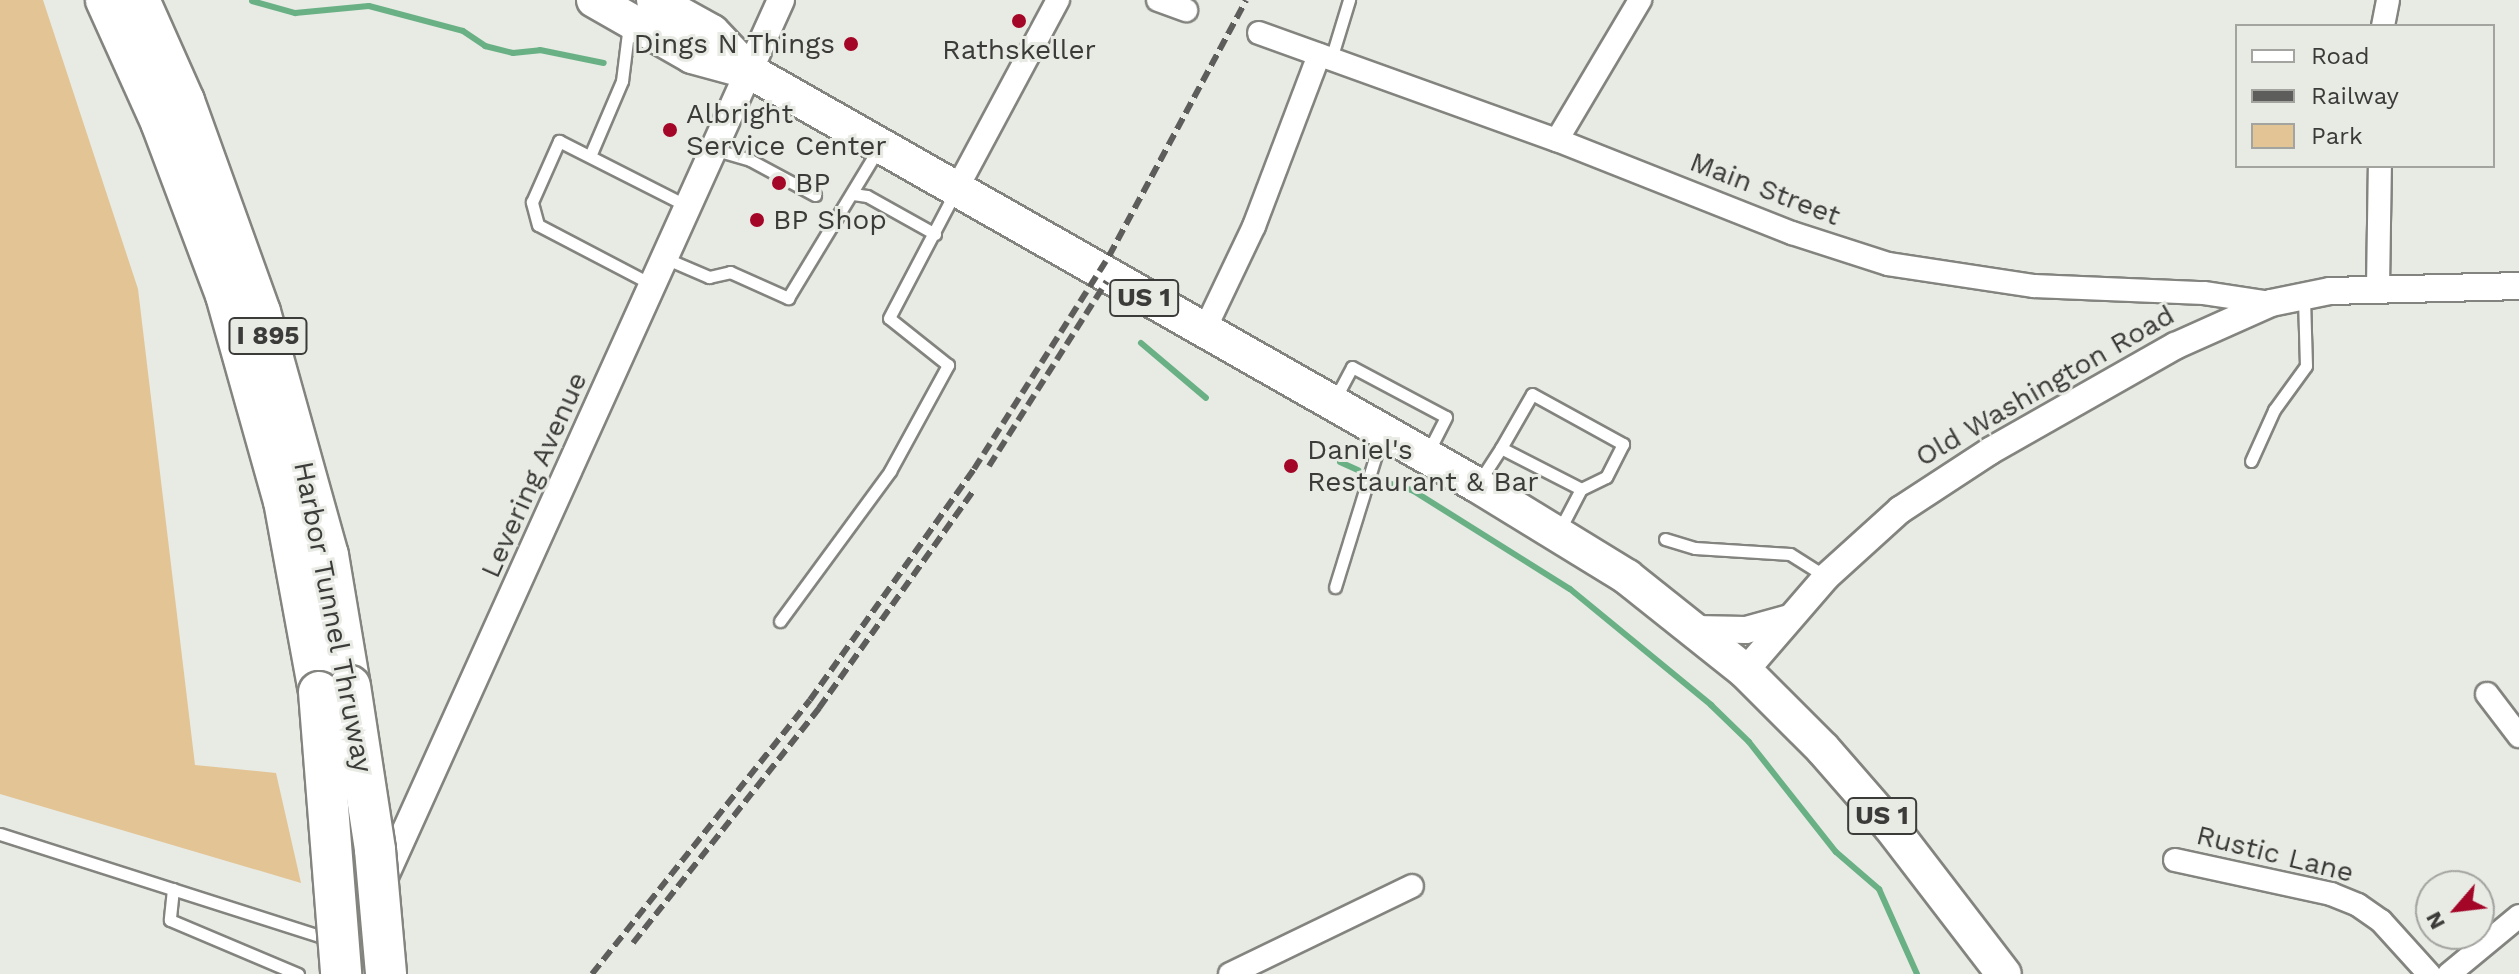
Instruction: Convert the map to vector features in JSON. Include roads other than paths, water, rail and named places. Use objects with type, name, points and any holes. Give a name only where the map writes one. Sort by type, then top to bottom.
[{"type":"highway","name":"Harbor Tunnel Thruway","points":[[106,0],[161,122],[226,295],[335,689],[375,850],[386,974]]},
{"type":"highway","name":"Harbor Tunnel Thruway","points":[[139,0],[184,101],[260,312],[328,555],[345,965]]},
{"type":"main road","name":"US 1","points":[[594,0],[642,10],[692,56],[751,72],[955,192],[1558,532],[1695,629],[1745,671],[1857,785],[2004,974]]},
{"type":"street","name":"Levering Avenue","points":[[345,965],[655,286],[781,0]]},
{"type":"street","points":[[955,192],[1058,0]]},
{"type":"street","points":[[1158,0],[1186,10]]},
{"type":"street","points":[[1557,140],[1640,0]]},
{"type":"street","points":[[2383,24],[2388,0]]},
{"type":"street","name":"Main Street","points":[[1259,33],[1557,140],[1792,233],[1929,274],[2034,286],[2204,293],[2271,303]]},
{"type":"street","points":[[1204,331],[1254,226],[1325,57]]},
{"type":"street","points":[[2378,287],[2380,168]]},
{"type":"street","name":"Old Washington Road","points":[[1745,671],[1826,577],[1900,510],[1979,458],[2125,371],[2271,303],[2378,287],[2519,286]]},
{"type":"street","points":[[1695,629],[1746,630],[1789,618]]},
{"type":"street","points":[[2487,694],[2519,736]]},
{"type":"street","name":"Rustic Lane","points":[[2175,860],[2331,894],[2358,905],[2381,921],[2429,974]]},
{"type":"street","points":[[1233,974],[1412,886]]},
{"type":"street","points":[[2449,974],[2519,916]]},
{"type":"lane","points":[[1325,57],[1349,0]]},
{"type":"lane","points":[[590,156],[622,81],[642,10]]},
{"type":"lane","points":[[655,286],[560,241],[534,218],[532,202],[559,141],[690,208]]},
{"type":"lane","points":[[667,259],[709,277],[730,272],[788,298],[879,147]]},
{"type":"lane","points":[[716,150],[750,160],[815,195]]},
{"type":"lane","points":[[780,621],[890,471],[948,365],[889,318],[955,192]]},
{"type":"lane","points":[[853,194],[867,196],[935,234]]},
{"type":"lane","points":[[2251,461],[2274,410],[2306,366],[2304,297]]},
{"type":"lane","points":[[1333,404],[1352,367],[1446,417],[1426,456]]},
{"type":"lane","points":[[1477,485],[1532,394],[1623,444],[1606,477],[1581,489],[1558,532]]},
{"type":"lane","points":[[1335,587],[1383,432]]},
{"type":"lane","points":[[1501,448],[1581,489]]},
{"type":"lane","points":[[1665,539],[1695,548],[1790,554],[1826,577]]},
{"type":"lane","points":[[0,834],[173,889],[345,965]]},
{"type":"lane","points":[[173,889],[170,920],[298,974]]},
{"type":"waterway","points":[[252,1],[295,13],[369,6],[463,31],[485,46],[513,53],[540,50],[604,63]]},
{"type":"waterway","points":[[1141,343],[1206,398]]},
{"type":"waterway","points":[[1340,462],[1358,470]]},
{"type":"waterway","points":[[1375,479],[1412,490],[1570,589],[1711,705],[1749,742],[1836,852],[1879,889],[1917,974]]},
{"type":"railway","points":[[592,974],[810,700],[974,469],[1109,256],[1246,0]]},
{"type":"railway","points":[[989,466],[1107,281]]},
{"type":"railway","points":[[633,943],[819,708],[974,490]]},
{"type":"place","name":"Rathskeller","points":[[1019,21]]},
{"type":"place","name":"Dings N Things","points":[[851,44]]},
{"type":"place","name":"Albright Service Center","points":[[670,130]]},
{"type":"place","name":"BP","points":[[779,183]]},
{"type":"place","name":"BP Shop","points":[[757,220]]},
{"type":"place","name":"Daniel's Restaurant & Bar","points":[[1291,466]]}]
